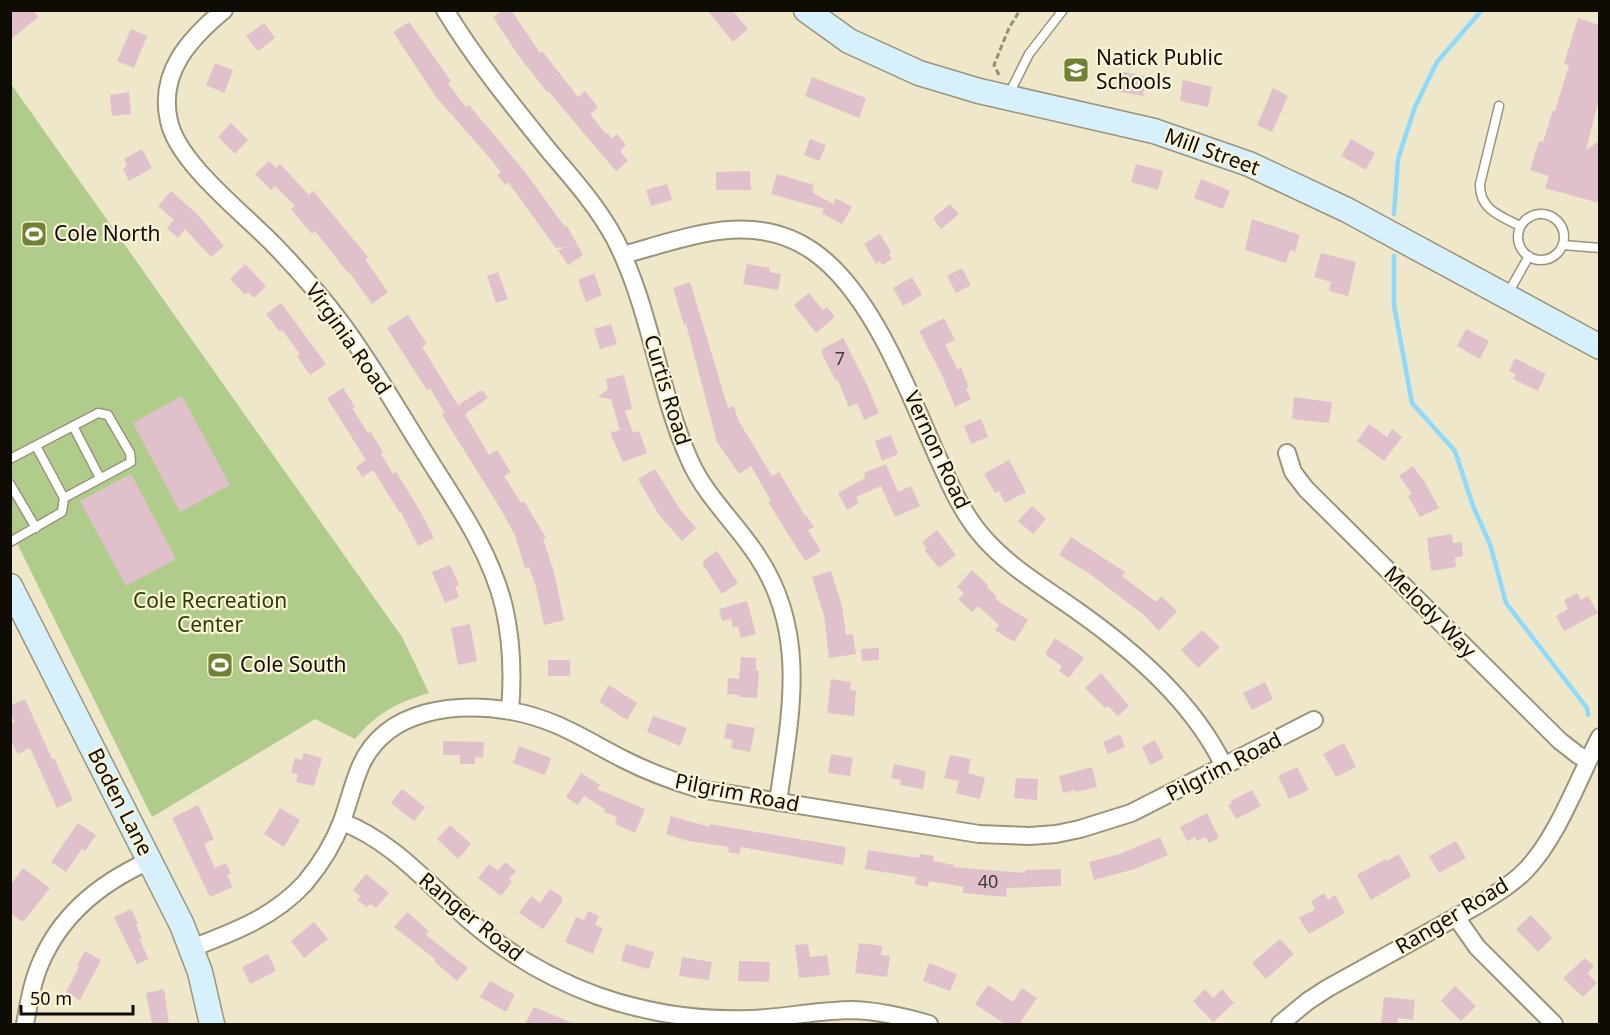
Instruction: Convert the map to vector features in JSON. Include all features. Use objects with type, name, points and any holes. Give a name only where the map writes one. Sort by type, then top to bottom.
[{"type":"street","name":"Virginia Road","points":[[224,10],[188,43],[173,69],[167,96],[169,122],[174,137],[191,163],[271,242],[330,308],[466,518],[488,562],[503,606],[512,672],[510,711]]},
{"type":"street","name":"Curtis Road","points":[[445,10],[482,66],[591,202],[614,237],[638,295],[675,422],[690,461],[708,492],[762,562],[780,600],[786,618],[793,685],[778,802]]},
{"type":"street","name":"Mill Street","points":[[806,10],[849,41],[896,64],[948,82],[1008,98],[1154,131],[1249,164],[1347,210],[1599,347]]},
{"type":"street","name":"Vernon Road","points":[[623,255],[706,232],[743,228],[780,235],[821,257],[855,294],[872,322],[907,387],[957,498],[978,531],[1006,560],[1107,632],[1146,666],[1194,718],[1208,737],[1224,766]]},
{"type":"street","name":"Melody Way","points":[[1287,453],[1293,472],[1306,489],[1560,741],[1588,760]]},
{"type":"street","name":"Boden Lane","points":[[10,586],[192,948],[207,994],[212,1024]]},
{"type":"street","name":"Pilgrim Road","points":[[192,948],[255,922],[290,897],[318,866],[342,822],[361,763],[381,736],[394,726],[427,712],[466,708],[510,711],[530,715],[568,729],[622,759],[679,783],[720,793],[996,836],[1030,836],[1080,829],[1131,813],[1314,720]]},
{"type":"street","name":"Ranger Road","points":[[1280,1024],[1328,988],[1494,895],[1525,871],[1549,838],[1599,737]]},
{"type":"street","name":"Ranger Road","points":[[342,822],[385,844],[471,922],[504,948],[560,981],[598,996],[662,1013],[751,1022],[854,1010],[893,1015],[929,1024]]},
{"type":"street","points":[[25,1024],[40,962],[61,927],[95,891],[120,875],[150,861]]},
{"type":"street","points":[[1456,917],[1477,947],[1554,1024]]},
{"type":"lane","points":[[1008,98],[1029,54],[1063,10]]},
{"type":"lane","points":[[1499,106],[1480,191],[1484,203],[1492,213],[1520,226]]},
{"type":"lane","points":[[1535,215],[1551,216],[1559,222],[1563,230],[1563,245],[1558,253],[1548,259],[1538,260],[1529,256],[1521,248],[1520,226],[1535,215]]},
{"type":"lane","points":[[1563,245],[1599,248]]},
{"type":"lane","points":[[1505,297],[1529,256]]},
{"type":"lane","points":[[10,459],[98,413],[108,415],[130,453],[131,462],[64,498]]},
{"type":"lane","points":[[73,426],[100,478]]},
{"type":"lane","points":[[10,542],[62,512],[64,498],[36,446]]},
{"type":"lane","points":[[10,484],[36,528]]},
{"type":"path","points":[[999,75],[994,65],[1020,10]]},
{"type":"green space","name":"Cole Recreation Center","points":[[11,84],[402,637],[429,693],[388,710],[355,739],[315,719],[152,817],[11,531]]},
{"type":"building","points":[[10,10],[33,10],[38,17],[10,40]]},
{"type":"building","points":[[503,10],[511,10],[540,53],[542,51],[578,97],[585,91],[598,107],[590,114],[606,134],[608,133],[612,139],[617,134],[626,145],[620,151],[628,161],[616,171],[518,55],[493,17]]},
{"type":"building","points":[[707,10],[732,10],[748,29],[733,42]]},
{"type":"building","points":[[1578,18],[1599,25],[1599,106],[1597,106],[1586,150],[1599,141],[1599,203],[1545,188],[1549,176],[1530,170],[1539,141],[1543,142],[1553,110],[1555,111],[1569,65],[1564,64]]},
{"type":"building","points":[[409,22],[451,81],[448,84],[466,107],[469,105],[525,172],[565,227],[567,226],[583,255],[568,265],[558,250],[566,247],[556,248],[508,182],[506,185],[497,175],[501,172],[436,97],[393,32]]},
{"type":"building","points":[[264,23],[275,38],[258,51],[246,36]]},
{"type":"building","points":[[131,29],[147,36],[134,68],[117,61]]},
{"type":"building","points":[[215,63],[233,70],[224,93],[206,85]]},
{"type":"building","points":[[1118,71],[1146,76],[1143,96],[1115,91]]},
{"type":"building","points":[[812,77],[866,98],[859,118],[805,96]]},
{"type":"building","points":[[1183,80],[1212,87],[1208,107],[1180,101]]},
{"type":"building","points":[[1273,88],[1288,96],[1272,132],[1257,125]]},
{"type":"building","points":[[129,92],[131,114],[112,116],[110,95]]},
{"type":"building","points":[[231,123],[248,140],[235,154],[218,137]]},
{"type":"building","points":[[810,139],[826,145],[819,161],[804,155]]},
{"type":"building","points":[[1351,139],[1375,153],[1366,170],[1341,156]]},
{"type":"building","points":[[142,149],[152,168],[129,181],[123,169],[127,166],[124,159]]},
{"type":"building","points":[[269,161],[276,168],[280,164],[309,195],[313,191],[368,257],[365,259],[388,292],[372,304],[315,231],[312,234],[291,209],[295,206],[275,186],[271,190],[255,174]]},
{"type":"building","points":[[1136,164],[1163,171],[1158,190],[1131,182]]},
{"type":"building","points":[[750,171],[751,190],[716,190],[716,172]]},
{"type":"building","points":[[777,174],[814,185],[812,192],[833,204],[836,198],[852,207],[842,224],[822,213],[824,209],[771,194]]},
{"type":"building","points":[[1201,179],[1230,191],[1223,209],[1194,198]]},
{"type":"building","points":[[667,184],[672,200],[651,206],[646,190]]},
{"type":"building","points":[[171,191],[198,215],[224,246],[211,257],[185,229],[178,238],[167,228],[174,220],[158,206]]},
{"type":"building","points":[[950,204],[959,214],[941,229],[933,218]]},
{"type":"building","points":[[1252,219],[1300,235],[1295,252],[1290,250],[1286,263],[1245,250]]},
{"type":"building","points":[[880,234],[891,252],[889,254],[892,259],[882,265],[880,261],[876,264],[864,244]]},
{"type":"building","points":[[1321,253],[1356,262],[1348,296],[1329,291],[1331,282],[1314,277]]},
{"type":"building","points":[[245,264],[266,286],[254,298],[248,292],[245,295],[230,279]]},
{"type":"building","points":[[747,264],[770,268],[769,272],[781,274],[778,290],[743,284]]},
{"type":"building","points":[[962,268],[971,285],[956,293],[947,276]]},
{"type":"building","points":[[498,272],[508,299],[496,303],[487,276]]},
{"type":"building","points":[[594,273],[602,295],[586,302],[578,280]]},
{"type":"building","points":[[912,277],[922,295],[903,306],[893,288]]},
{"type":"building","points":[[690,282],[728,408],[734,406],[738,420],[772,476],[779,472],[814,527],[808,530],[821,551],[805,561],[768,502],[771,501],[751,466],[739,474],[717,442],[686,324],[684,325],[673,288]]},
{"type":"building","points":[[809,293],[823,310],[827,307],[835,317],[816,333],[794,305]]},
{"type":"building","points":[[281,303],[326,364],[310,375],[297,356],[300,354],[282,330],[280,332],[266,314]]},
{"type":"building","points":[[408,315],[427,344],[422,347],[458,405],[482,390],[488,398],[465,414],[489,455],[497,450],[511,472],[504,476],[521,503],[524,501],[546,538],[543,539],[554,572],[564,620],[544,625],[536,587],[529,567],[525,568],[515,535],[442,415],[445,413],[430,388],[427,390],[387,328]]},
{"type":"building","points":[[944,318],[955,340],[945,345],[958,370],[961,368],[971,399],[955,407],[943,377],[919,331]]},
{"type":"building","points":[[611,324],[617,344],[600,349],[594,329]]},
{"type":"building","points":[[1466,329],[1489,341],[1480,359],[1457,346]]},
{"type":"building","points":[[843,338],[879,413],[864,420],[857,403],[849,407],[838,380],[836,381],[822,354],[822,349]]},
{"type":"building","points":[[1515,358],[1546,374],[1538,391],[1513,379],[1516,374],[1509,371]]},
{"type":"building","points":[[624,375],[632,409],[625,411],[633,433],[639,431],[647,453],[623,462],[610,433],[620,430],[611,399],[598,397],[608,389],[606,379]]},
{"type":"building","points":[[343,388],[355,407],[352,408],[368,433],[370,431],[393,474],[396,472],[434,538],[418,546],[401,512],[373,470],[362,477],[356,467],[366,460],[327,398]]},
{"type":"building","points":[[182,396],[230,485],[180,512],[133,423]]},
{"type":"building","points":[[1294,397],[1332,402],[1329,423],[1292,419]]},
{"type":"building","points":[[981,419],[988,437],[971,444],[964,426]]},
{"type":"building","points":[[1369,424],[1387,437],[1392,429],[1402,437],[1384,461],[1357,441]]},
{"type":"building","points":[[891,435],[898,454],[882,461],[875,441]]},
{"type":"building","points":[[1009,460],[1026,492],[1005,503],[999,491],[995,493],[984,474]]},
{"type":"building","points":[[886,464],[898,492],[911,486],[920,506],[895,517],[881,486],[856,497],[859,503],[847,510],[838,493],[865,478],[864,473]]},
{"type":"building","points":[[1413,466],[1439,508],[1420,517],[1408,496],[1412,494],[1399,476]]},
{"type":"building","points":[[655,469],[679,508],[696,528],[682,541],[659,515],[638,479]]},
{"type":"building","points":[[131,474],[176,559],[126,586],[80,501]]},
{"type":"building","points":[[1032,506],[1046,519],[1033,534],[1018,521]]},
{"type":"building","points":[[937,530],[956,555],[939,568],[925,551],[927,549],[922,542]]},
{"type":"building","points":[[1452,534],[1453,543],[1462,542],[1463,556],[1455,558],[1456,567],[1431,571],[1427,538]]},
{"type":"building","points":[[1071,537],[1125,572],[1122,576],[1156,602],[1161,596],[1177,611],[1159,631],[1144,615],[1090,574],[1059,555]]},
{"type":"building","points":[[717,551],[738,583],[722,594],[703,565],[703,561]]},
{"type":"building","points":[[450,565],[459,585],[455,587],[459,597],[445,603],[432,572]]},
{"type":"building","points":[[972,570],[988,585],[987,587],[997,597],[995,599],[1028,620],[1014,642],[995,630],[999,625],[978,606],[972,612],[958,599],[964,593],[957,587]]},
{"type":"building","points":[[831,571],[842,606],[846,635],[853,634],[856,654],[829,658],[824,616],[812,577]]},
{"type":"building","points":[[1577,593],[1581,600],[1588,596],[1598,613],[1564,631],[1556,616],[1568,609],[1564,600]]},
{"type":"building","points":[[747,601],[756,634],[741,638],[738,626],[733,628],[731,619],[722,621],[719,609]]},
{"type":"building","points":[[470,624],[477,661],[458,665],[451,628]]},
{"type":"building","points":[[1202,630],[1220,647],[1198,668],[1181,650]]},
{"type":"building","points":[[1055,638],[1084,658],[1069,678],[1059,671],[1062,666],[1045,654]]},
{"type":"building","points":[[879,648],[879,660],[862,661],[861,649]]},
{"type":"building","points":[[741,657],[756,658],[756,670],[759,671],[757,698],[727,694],[728,678],[739,679]]},
{"type":"building","points":[[548,660],[570,660],[570,676],[548,676]]},
{"type":"building","points":[[1101,673],[1129,706],[1118,716],[1108,706],[1105,708],[1085,688]]},
{"type":"building","points":[[831,679],[851,682],[850,690],[856,691],[854,716],[827,713]]},
{"type":"building","points":[[1265,682],[1273,699],[1252,710],[1243,693]]},
{"type":"building","points":[[609,685],[637,703],[627,720],[599,702]]},
{"type":"building","points":[[25,699],[73,800],[57,808],[30,748],[18,754],[10,739],[10,724],[15,722],[10,706]]},
{"type":"building","points":[[653,716],[687,728],[680,746],[647,732]]},
{"type":"building","points":[[727,723],[755,728],[750,752],[731,748],[733,740],[724,738]]},
{"type":"building","points":[[1120,734],[1125,747],[1108,754],[1103,742]]},
{"type":"building","points":[[1155,740],[1164,758],[1150,765],[1142,747]]},
{"type":"building","points":[[443,741],[484,742],[483,758],[475,757],[475,764],[460,764],[460,755],[443,755]]},
{"type":"building","points":[[1344,743],[1356,767],[1336,777],[1323,754]]},
{"type":"building","points":[[519,746],[551,758],[545,775],[513,763]]},
{"type":"building","points":[[304,753],[322,758],[314,786],[296,782],[298,774],[291,773],[295,758],[302,760]]},
{"type":"building","points":[[831,754],[853,758],[850,776],[828,773]]},
{"type":"building","points":[[950,755],[971,759],[968,773],[985,778],[980,799],[956,793],[959,781],[944,778]]},
{"type":"building","points":[[894,764],[926,771],[923,789],[900,785],[901,780],[891,778]]},
{"type":"building","points":[[1092,767],[1097,787],[1063,793],[1059,776]]},
{"type":"building","points":[[1297,767],[1309,790],[1289,799],[1278,776]]},
{"type":"building","points":[[581,773],[600,785],[597,789],[645,809],[635,833],[615,824],[617,817],[604,812],[605,809],[584,796],[578,805],[566,797]]},
{"type":"building","points":[[1016,778],[1038,779],[1037,800],[1014,798]]},
{"type":"building","points":[[402,789],[425,807],[414,821],[391,803]]},
{"type":"building","points":[[1252,790],[1261,806],[1236,819],[1228,805],[1232,803],[1231,801]]},
{"type":"building","points":[[198,805],[214,839],[204,844],[215,868],[226,863],[231,873],[227,875],[233,887],[210,897],[172,818]]},
{"type":"building","points":[[280,808],[300,820],[284,847],[264,834]]},
{"type":"building","points":[[1207,813],[1219,838],[1209,843],[1205,837],[1197,841],[1195,837],[1187,841],[1180,827]]},
{"type":"building","points":[[671,816],[709,827],[710,824],[846,847],[843,865],[741,847],[739,854],[728,852],[729,847],[689,841],[666,834]]},
{"type":"building","points":[[78,823],[96,835],[85,851],[82,849],[66,872],[51,862]]},
{"type":"building","points":[[450,825],[471,844],[458,859],[437,839]]},
{"type":"building","points":[[1160,837],[1168,855],[1135,869],[1094,880],[1089,862],[1120,854]]},
{"type":"building","points":[[1456,841],[1466,858],[1439,873],[1429,856]]},
{"type":"building","points":[[868,850],[919,858],[920,854],[934,856],[933,861],[954,865],[953,867],[1025,873],[1025,870],[1061,869],[1061,886],[1007,888],[1006,897],[962,893],[964,887],[929,881],[928,887],[915,884],[916,877],[865,869]]},
{"type":"building","points":[[1399,854],[1411,876],[1371,900],[1357,875]]},
{"type":"building","points":[[505,862],[516,871],[509,879],[512,882],[501,896],[478,878],[489,864],[498,871]]},
{"type":"building","points":[[23,868],[50,888],[23,922],[10,913],[10,886]]},
{"type":"building","points":[[366,874],[389,893],[376,908],[370,904],[367,907],[357,900],[360,896],[353,890]]},
{"type":"building","points":[[550,889],[562,897],[562,902],[543,929],[519,913],[531,896],[540,903]]},
{"type":"building","points":[[1324,893],[1328,900],[1335,895],[1345,913],[1309,934],[1299,918],[1315,909],[1311,901]]},
{"type":"building","points":[[131,909],[142,938],[139,939],[149,959],[137,964],[114,917]]},
{"type":"building","points":[[588,911],[599,916],[595,925],[603,928],[593,954],[565,942],[576,917],[584,920]]},
{"type":"building","points":[[407,912],[429,931],[426,935],[468,968],[457,981],[435,962],[435,959],[394,927]]},
{"type":"building","points":[[1531,915],[1552,938],[1538,952],[1516,929]]},
{"type":"building","points":[[314,922],[328,939],[304,958],[291,941]]},
{"type":"building","points":[[1280,939],[1294,954],[1266,979],[1252,963]]},
{"type":"building","points":[[859,943],[882,946],[881,955],[890,956],[887,977],[855,973]]},
{"type":"building","points":[[626,944],[654,952],[649,969],[621,961]]},
{"type":"building","points":[[808,944],[810,957],[827,955],[830,975],[799,978],[795,945]]},
{"type":"building","points":[[85,951],[101,960],[80,1000],[66,992]]},
{"type":"building","points":[[268,954],[276,971],[250,984],[242,967]]},
{"type":"building","points":[[682,957],[712,962],[709,980],[679,976]]},
{"type":"building","points":[[1585,958],[1594,966],[1587,973],[1597,983],[1583,997],[1563,978]]},
{"type":"building","points":[[739,961],[770,962],[769,982],[738,981]]},
{"type":"building","points":[[929,963],[957,974],[950,991],[923,981]]},
{"type":"building","points":[[490,981],[515,995],[506,1012],[480,997]]},
{"type":"building","points":[[988,985],[1013,1002],[1022,988],[1037,998],[1019,1024],[1005,1024],[975,1004]]},
{"type":"building","points":[[1455,986],[1476,1006],[1461,1021],[1441,1001]]},
{"type":"building","points":[[164,989],[169,1024],[152,1024],[146,993]]},
{"type":"building","points":[[1205,989],[1213,998],[1222,989],[1234,1003],[1213,1022],[1193,1001]]},
{"type":"building","points":[[1384,997],[1415,1000],[1413,1020],[1398,1018],[1397,1024],[1381,1024]]},
{"type":"building","points":[[534,1007],[575,1024],[525,1024]]},
{"type":"waterway","points":[[1394,214],[1398,159],[1415,107],[1437,62],[1482,10]]},
{"type":"waterway","points":[[1394,256],[1394,305],[1412,403],[1455,451],[1473,506],[1490,544],[1506,603],[1587,708],[1588,715]]},
{"type":"place","name":"Natick Public Schools","points":[[1076,70]]},
{"type":"place","name":"Cole North","points":[[34,234]]},
{"type":"place","name":"Cole South","points":[[220,665]]}]
